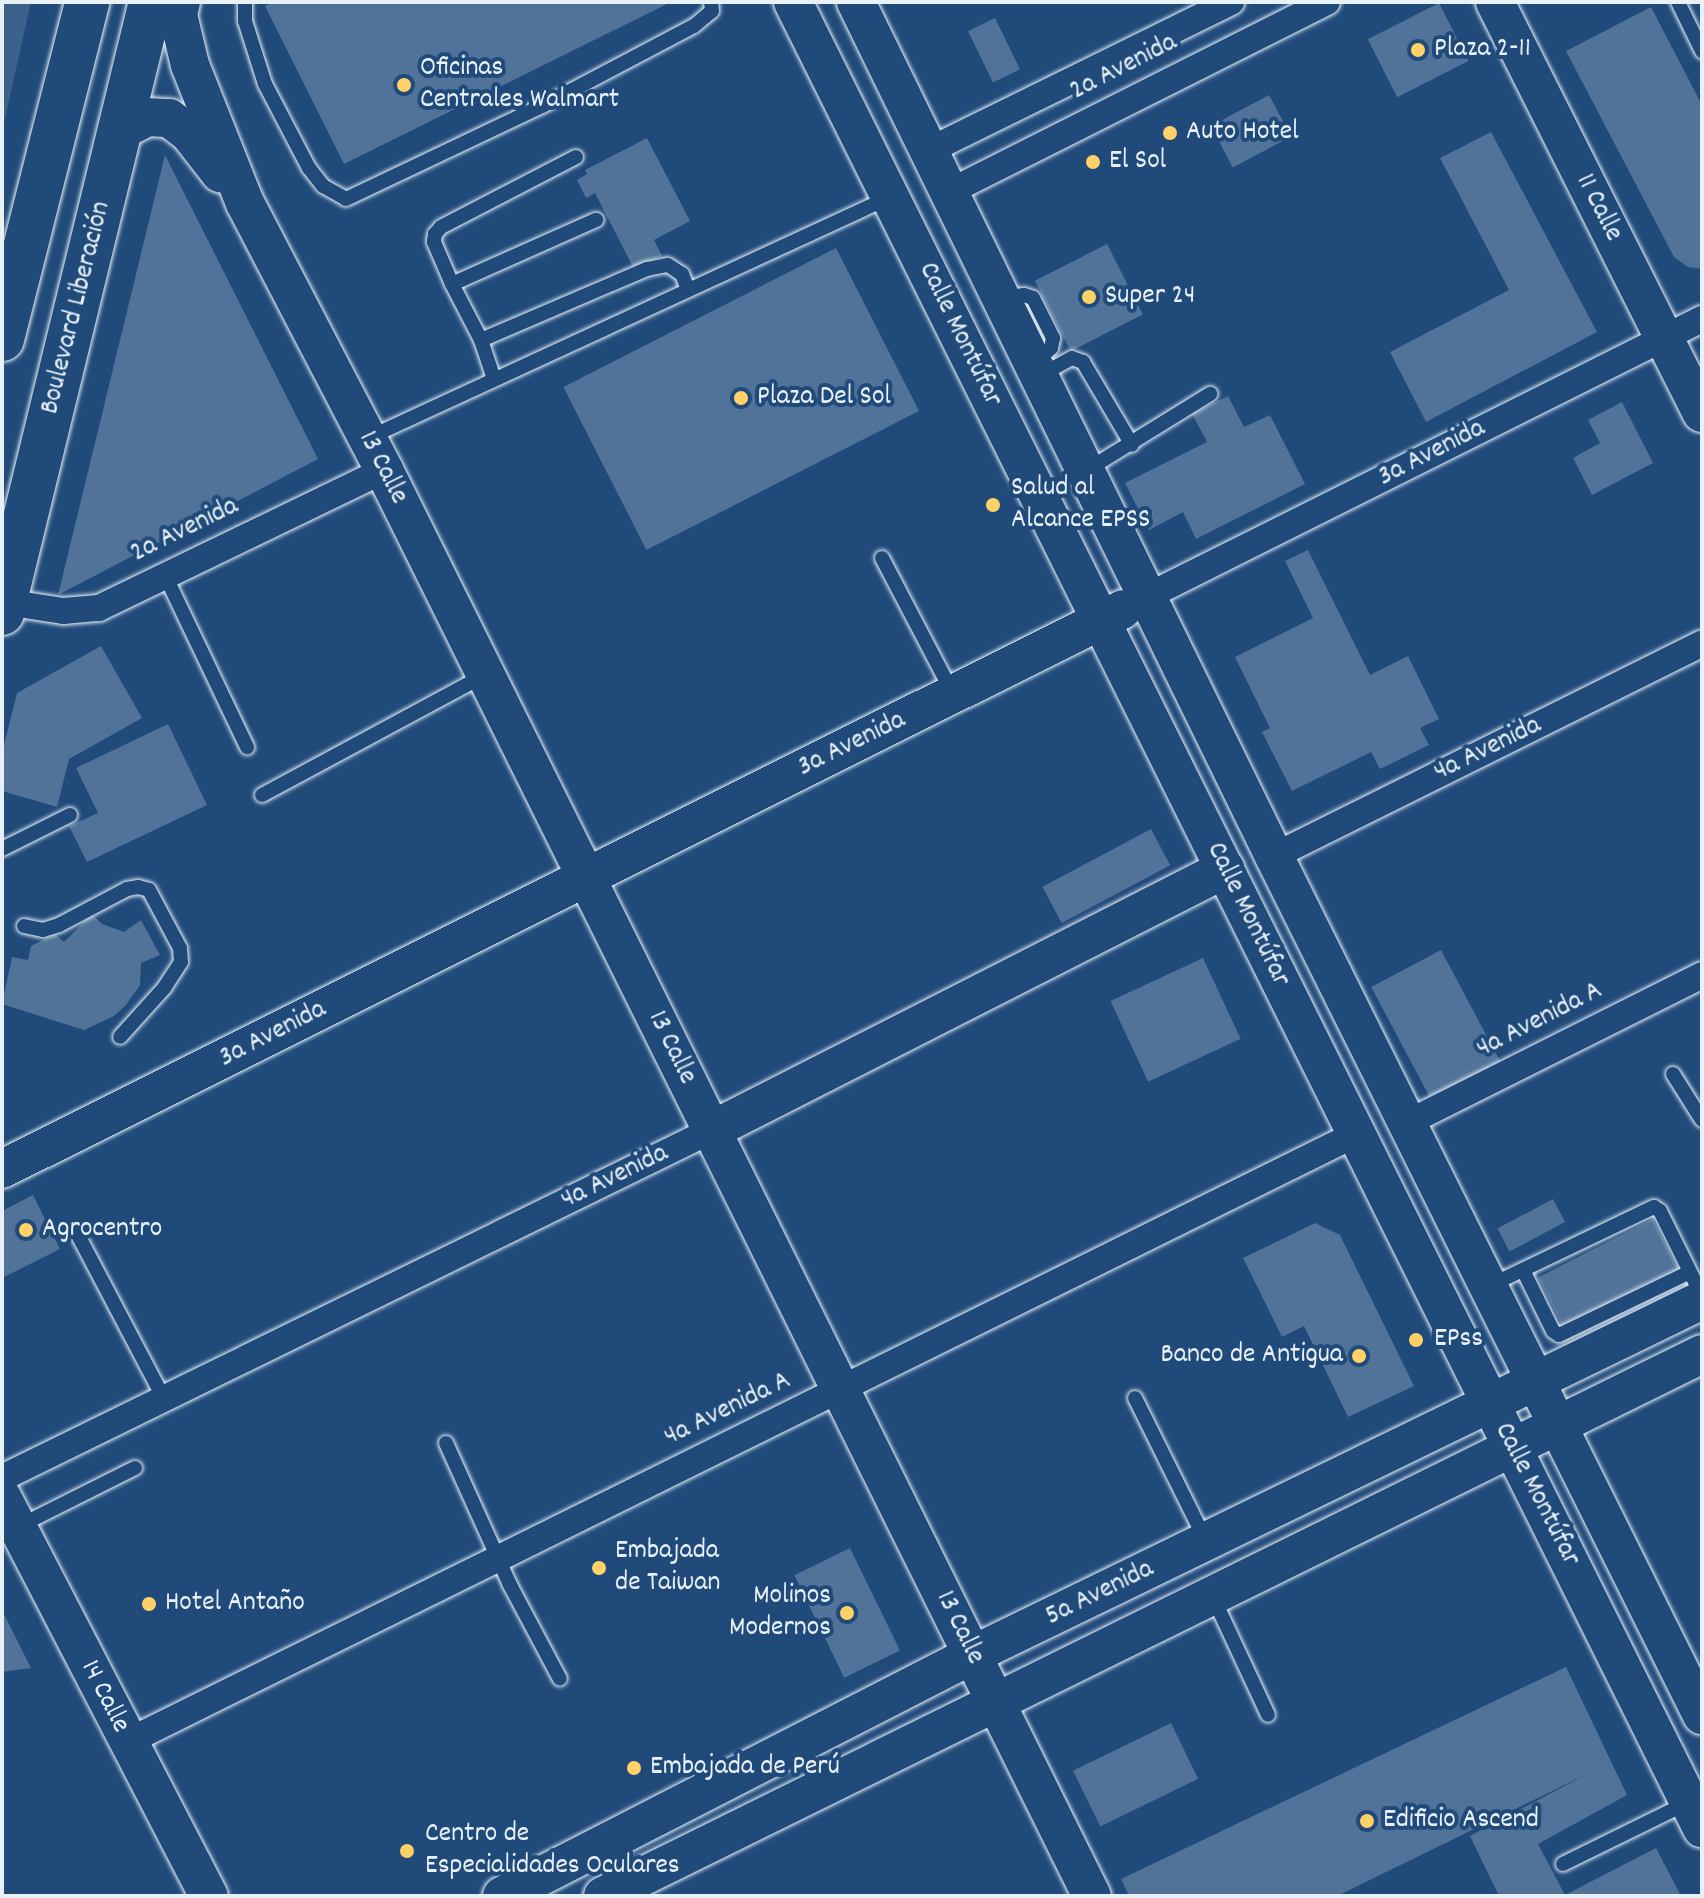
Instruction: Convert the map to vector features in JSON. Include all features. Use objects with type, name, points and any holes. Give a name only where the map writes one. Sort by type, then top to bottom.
[{"type":"highway","points":[[2,339],[87,2]]},
{"type":"highway","name":"Boulevard Liberación","points":[[3,608],[151,2]]},
{"type":"street","name":"13 Calle","points":[[181,2],[178,15],[190,65],[245,203],[376,454],[1092,1896]]},
{"type":"street","name":"Calle Montúfar","points":[[793,2],[1696,1815]]},
{"type":"street","name":"Calle Montúfar","points":[[856,2],[1557,1427],[1697,1692]]},
{"type":"street","name":"2a Avenida","points":[[928,151],[1231,2]]},
{"type":"street","name":"2a Avenida","points":[[949,192],[1327,2]]},
{"type":"street","name":"11 Calle","points":[[1495,2],[1702,413]]},
{"type":"street","name":"13 Calle","points":[[120,131],[147,117],[169,118],[189,133],[245,203]]},
{"type":"street","name":"3a Avenida","points":[[2,1169],[1702,319]]},
{"type":"street","name":"2a Avenida","points":[[3,608],[63,611],[99,608],[165,575],[376,454]]},
{"type":"street","name":"4a Avenida","points":[[1274,856],[1702,644]]},
{"type":"street","name":"4a Avenida","points":[[2,1478],[712,1130],[1225,869]]},
{"type":"street","name":"4a Avenida A","points":[[1407,1123],[1702,975]]},
{"type":"street","name":"4a Avenida A","points":[[127,1742],[1356,1134]]},
{"type":"street","name":"5a Avenida","points":[[502,1896],[972,1655],[1537,1383],[1698,1289]]},
{"type":"street","name":"5a Avenida","points":[[603,1896],[1702,1354]]},
{"type":"street","name":"14 Calle","points":[[10,1512],[209,1896]]},
{"type":"lane","points":[[245,2],[245,21],[265,84],[309,168],[323,186],[346,199],[542,106],[694,26],[712,11],[711,2]]},
{"type":"lane","points":[[1678,2],[1702,51]]},
{"type":"lane","points":[[494,379],[481,340],[434,242],[435,234],[441,227],[576,157]]},
{"type":"lane","points":[[376,454],[494,379],[890,197]]},
{"type":"lane","points":[[452,284],[596,220]]},
{"type":"lane","points":[[481,340],[647,269],[668,265],[682,274],[688,290]]},
{"type":"lane","points":[[1037,370],[1072,358],[1083,362],[1132,445]]},
{"type":"lane","points":[[1087,471],[1210,394]]},
{"type":"lane","points":[[882,558],[954,694]]},
{"type":"lane","points":[[165,575],[247,747]]},
{"type":"lane","points":[[262,795],[485,674]]},
{"type":"lane","points":[[5,840],[70,815]]},
{"type":"lane","points":[[24,926],[43,930],[59,925],[127,889],[138,887],[149,890],[180,948],[181,962],[156,998],[120,1037]]},
{"type":"lane","points":[[1673,1074],[1702,1120]]},
{"type":"lane","points":[[1489,1286],[1654,1207],[1660,1211],[1698,1289],[1559,1335],[1553,1331],[1523,1270]]},
{"type":"lane","points":[[78,1235],[164,1399]]},
{"type":"lane","points":[[1135,1398],[1207,1542]]},
{"type":"lane","points":[[446,1443],[499,1559],[560,1679]]},
{"type":"lane","points":[[10,1512],[135,1468]]},
{"type":"lane","points":[[1213,1597],[1268,1715]]},
{"type":"lane","points":[[1563,1864],[1696,1815]]},
{"type":"shaded area","points":[[2,2],[31,2],[2,132]]},
{"type":"building","name":"Oficinas Centrales Walmart","points":[[274,2],[671,2],[344,164],[265,6]]},
{"type":"building","name":"Plaza 2-11","points":[[1439,3],[1469,61],[1397,97],[1368,39]]},
{"type":"building","points":[[1651,7],[1702,105],[1702,269],[1688,267],[1674,257],[1566,51]]},
{"type":"building","points":[[995,18],[1020,69],[993,82],[968,31]]},
{"type":"building","points":[[1269,95],[1291,136],[1233,167],[1211,126]]},
{"type":"building","points":[[1491,132],[1597,332],[1426,422],[1390,352],[1509,290],[1440,158]]},
{"type":"building","points":[[647,138],[690,221],[654,240],[662,256],[633,267],[595,193],[586,198],[577,180],[587,174],[585,170]]},
{"type":"building","points":[[165,155],[318,459],[58,595]]},
{"type":"building","name":"Super 24","points":[[1107,244],[1143,314],[1071,351],[1035,281]]},
{"type":"building","name":"Plaza Del Sol","points":[[836,248],[919,411],[646,550],[563,387]]},
{"type":"building","points":[[1228,396],[1244,427],[1270,415],[1305,484],[1196,539],[1183,512],[1149,530],[1125,483],[1207,442],[1192,414]]},
{"type":"building","points":[[1622,402],[1653,463],[1592,495],[1573,458],[1600,443],[1588,420]]},
{"type":"building","points":[[1308,550],[1370,675],[1408,656],[1439,719],[1420,728],[1429,745],[1380,769],[1371,752],[1292,791],[1262,732],[1270,728],[1235,657],[1313,618],[1285,561]]},
{"type":"building","points":[[101,646],[142,718],[69,759],[57,807],[2,791],[2,753],[17,693]]},
{"type":"building","points":[[168,724],[207,805],[87,862],[69,826],[98,813],[76,768]]},
{"type":"building","points":[[1151,829],[1170,865],[1062,923],[1042,887]]},
{"type":"building","points":[[92,914],[102,924],[124,932],[141,920],[160,955],[141,963],[140,985],[126,1005],[114,1016],[84,1030],[2,1004],[12,957],[28,960],[31,946],[55,934],[64,942]]},
{"type":"building","points":[[1441,950],[1500,1061],[1430,1098],[1371,987]]},
{"type":"building","points":[[1203,958],[1241,1039],[1148,1082],[1111,1001]]},
{"type":"building","name":"Agrocentro","points":[[33,1195],[60,1249],[2,1278],[2,1211]]},
{"type":"building","points":[[1553,1199],[1565,1222],[1510,1252],[1497,1229]]},
{"type":"building","points":[[1653,1219],[1680,1272],[1565,1330],[1538,1278]]},
{"type":"building","points":[[1315,1223],[1340,1235],[1414,1386],[1348,1417],[1304,1326],[1282,1337],[1243,1258]]},
{"type":"building","name":"Molinos Modernos","points":[[850,1548],[900,1650],[844,1678],[794,1575]]},
{"type":"building","points":[[2,1610],[31,1668],[2,1672]]},
{"type":"building","name":"Edificio Ascend","points":[[1566,1667],[1627,1795],[1538,1844],[1565,1895],[1656,1848],[1681,1896],[1499,1896],[1470,1836],[1587,1774],[1337,1896],[1129,1896],[1121,1879]]},
{"type":"building","points":[[1171,1723],[1198,1779],[1100,1827],[1073,1771]]},
{"type":"place","name":"Plaza 2-11","points":[[1418,50]]},
{"type":"place","name":"Oficinas Centrales Walmart","points":[[404,85]]},
{"type":"place","name":"Auto Hotel","points":[[1170,133]]},
{"type":"place","name":"El Sol","points":[[1093,162]]},
{"type":"place","name":"Super 24","points":[[1089,297]]},
{"type":"place","name":"Plaza Del Sol","points":[[741,398]]},
{"type":"place","name":"Salud al Alcance EPSS","points":[[993,505]]},
{"type":"place","name":"Agrocentro","points":[[26,1230]]},
{"type":"place","name":"EPss","points":[[1416,1340]]},
{"type":"place","name":"Banco de Antigua","points":[[1359,1356]]},
{"type":"place","name":"Embajada de Taiwan","points":[[599,1568]]},
{"type":"place","name":"Hotel Antaño","points":[[149,1604]]},
{"type":"place","name":"Molinos Modernos","points":[[847,1613]]},
{"type":"place","name":"Embajada de Perú","points":[[634,1768]]},
{"type":"place","name":"Edificio Ascend","points":[[1367,1821]]},
{"type":"place","name":"Centro de Especialidades Oculares","points":[[407,1851]]}]
